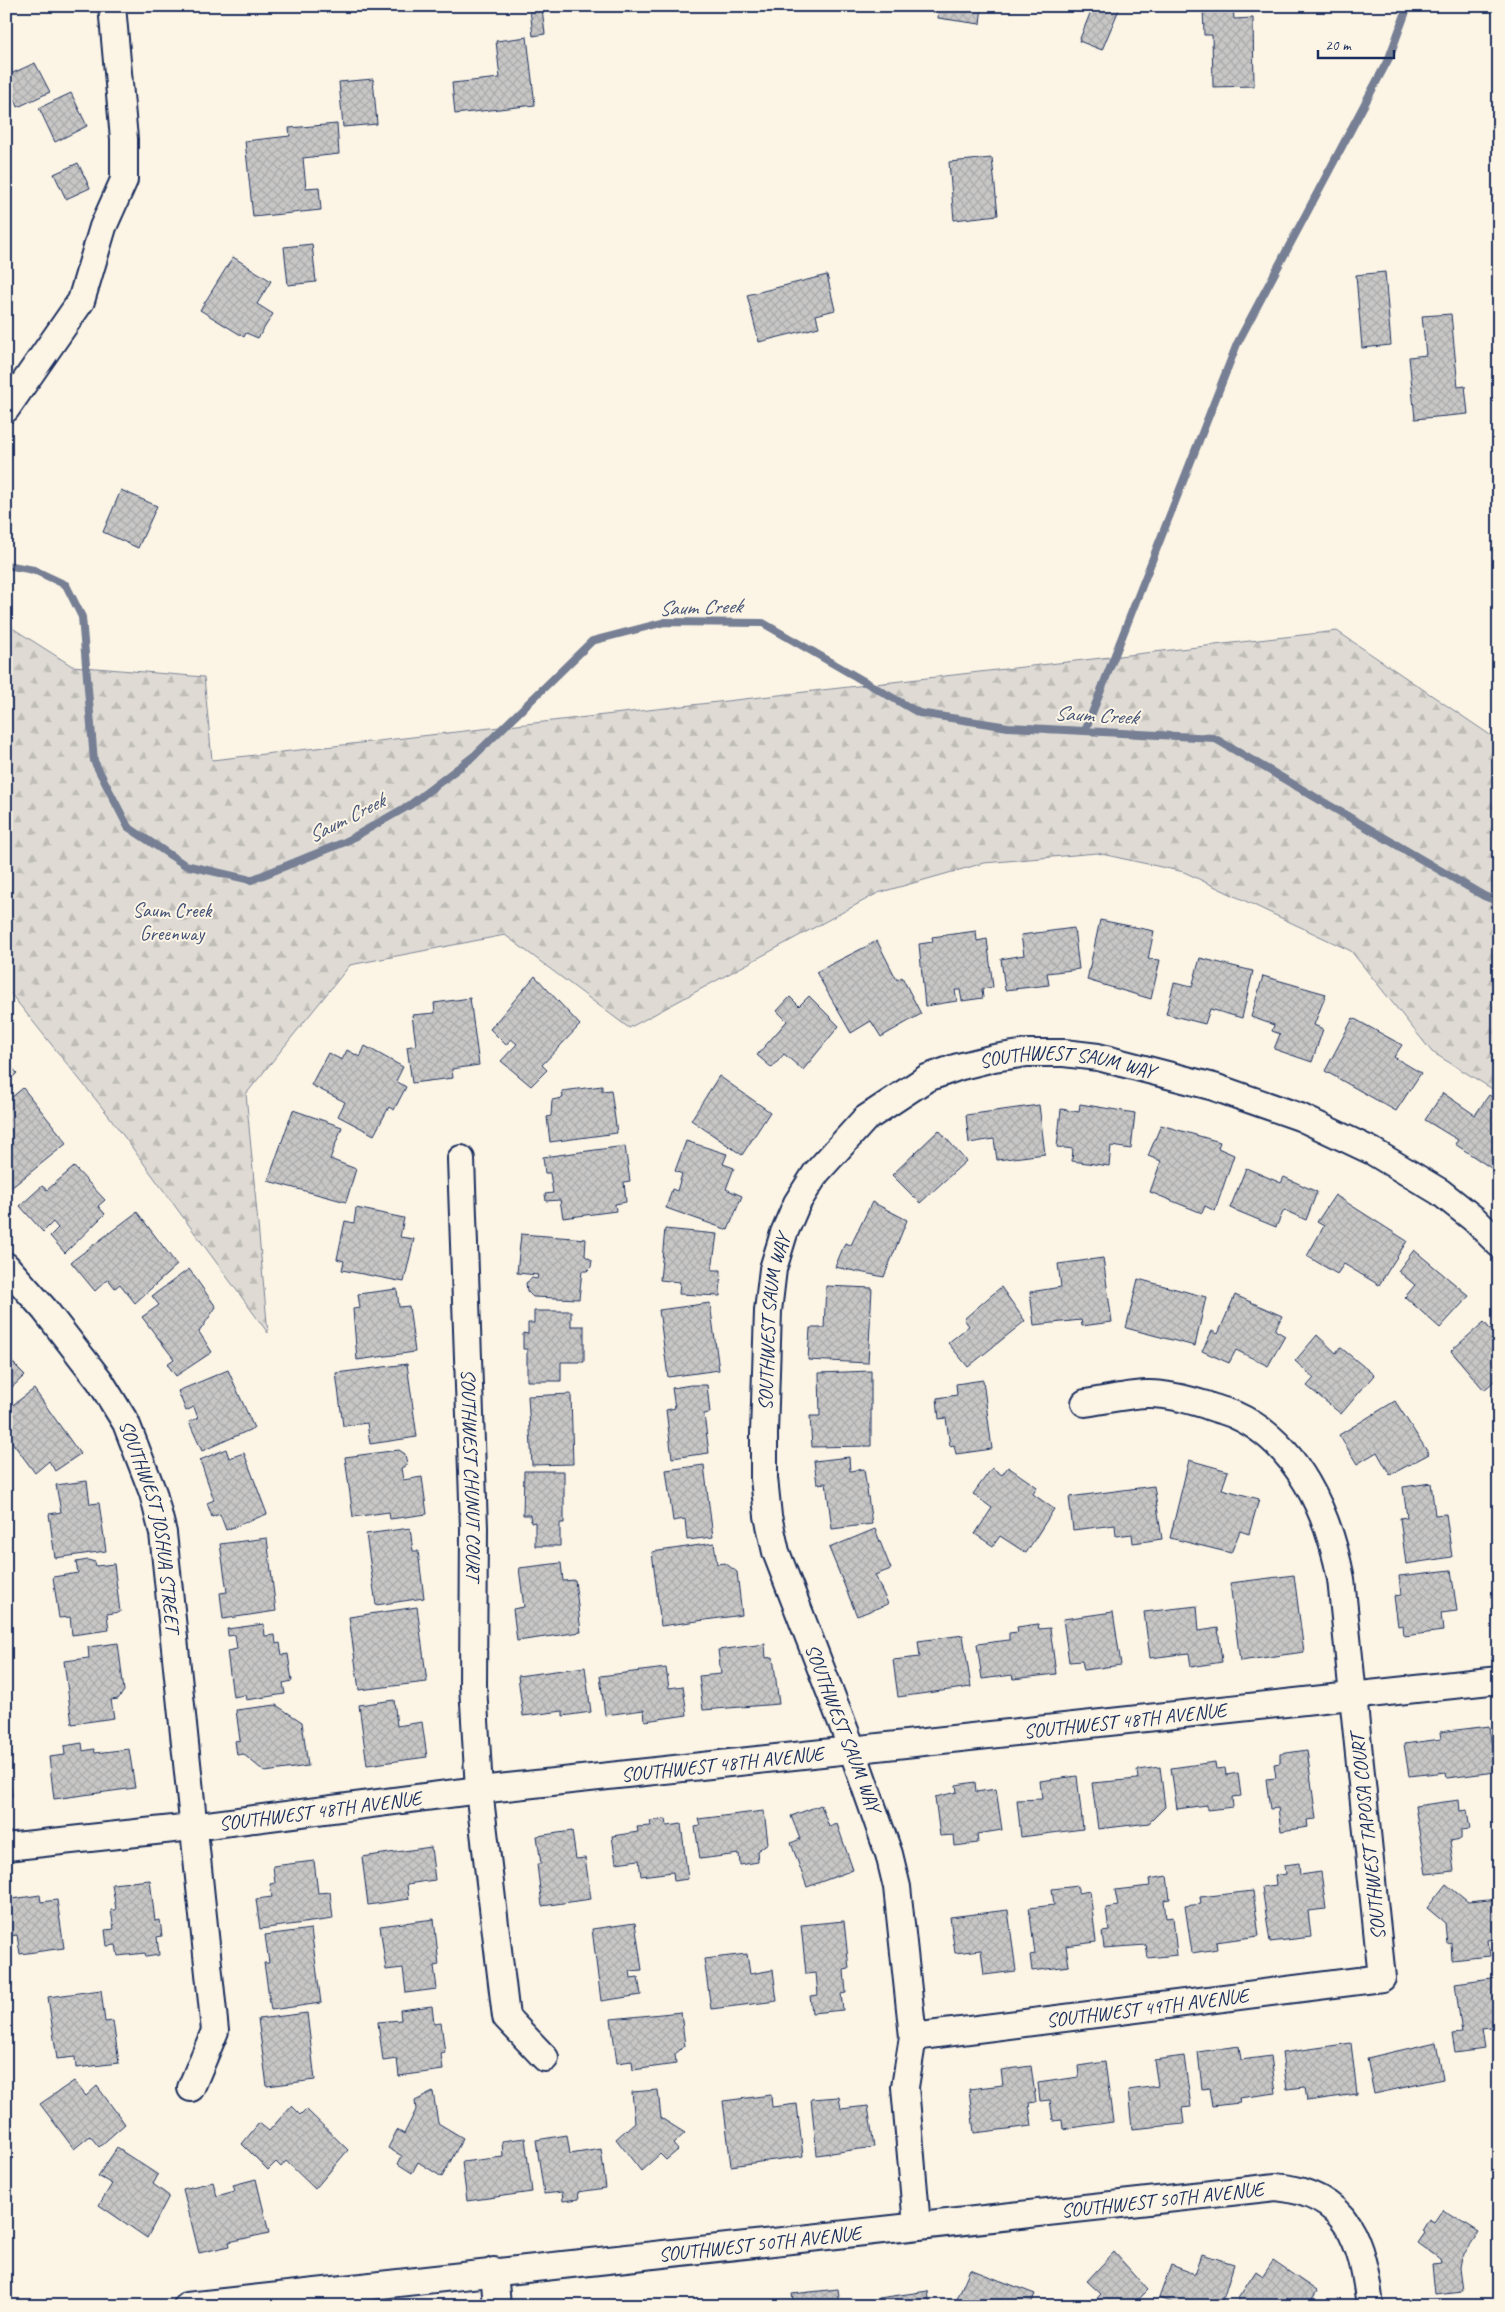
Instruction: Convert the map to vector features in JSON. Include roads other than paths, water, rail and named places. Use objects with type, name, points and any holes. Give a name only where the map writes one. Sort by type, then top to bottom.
[{"type":"street","points":[[6,410],[81,300],[103,228],[124,180],[124,139],[112,6]]},
{"type":"street","name":"SOUTHWEST SAUM WAY","points":[[917,2226],[905,2087],[913,2037],[897,1887],[889,1854],[852,1749],[776,1552],[764,1478],[768,1311],[773,1269],[784,1233],[797,1203],[816,1173],[865,1119],[927,1078],[958,1067],[1026,1053],[1064,1053],[1098,1056],[1214,1087],[1300,1117],[1372,1151],[1440,1192],[1474,1218],[1499,1244]]},
{"type":"street","name":"SOUTHWEST CHUNUT COURT","points":[[461,1159],[474,1528],[473,1685],[480,1790],[506,2017],[545,2058]]},
{"type":"street","name":"SOUTHWEST JOSHUA STREET","points":[[6,1266],[45,1310],[100,1381],[126,1423],[152,1493],[164,1542],[192,1827],[215,2031],[191,2088]]},
{"type":"street","name":"SOUTHWEST TAPOSA COURT","points":[[1085,1403],[1146,1394],[1189,1400],[1236,1415],[1262,1432],[1288,1456],[1324,1516],[1335,1546],[1341,1579],[1382,1978]]},
{"type":"street","name":"SOUTHWEST 48TH AVENUE","points":[[6,1847],[192,1827],[480,1790],[1499,1680]]},
{"type":"street","name":"SOUTHWEST 49TH AVENUE","points":[[913,2037],[1382,1978]]},
{"type":"street","name":"SOUTHWEST 50TH AVENUE","points":[[187,2306],[1276,2187],[1312,2194],[1330,2205],[1346,2221],[1355,2236],[1366,2274],[1370,2306]]},
{"type":"street","points":[[494,2271],[497,2306]]},
{"type":"waterway","points":[[1085,731],[1237,344],[1389,58],[1408,6]]},
{"type":"waterway","name":"Saum Creek","points":[[6,565],[34,570],[66,585],[82,617],[94,761],[128,827],[185,865],[251,880],[345,842],[410,805],[474,756],[592,641],[665,622],[763,623],[919,713],[1008,727],[1214,738],[1484,896],[1499,902]]},
{"type":"park label","name":"Saum Creek Greenway","points":[[172,922]]}]
